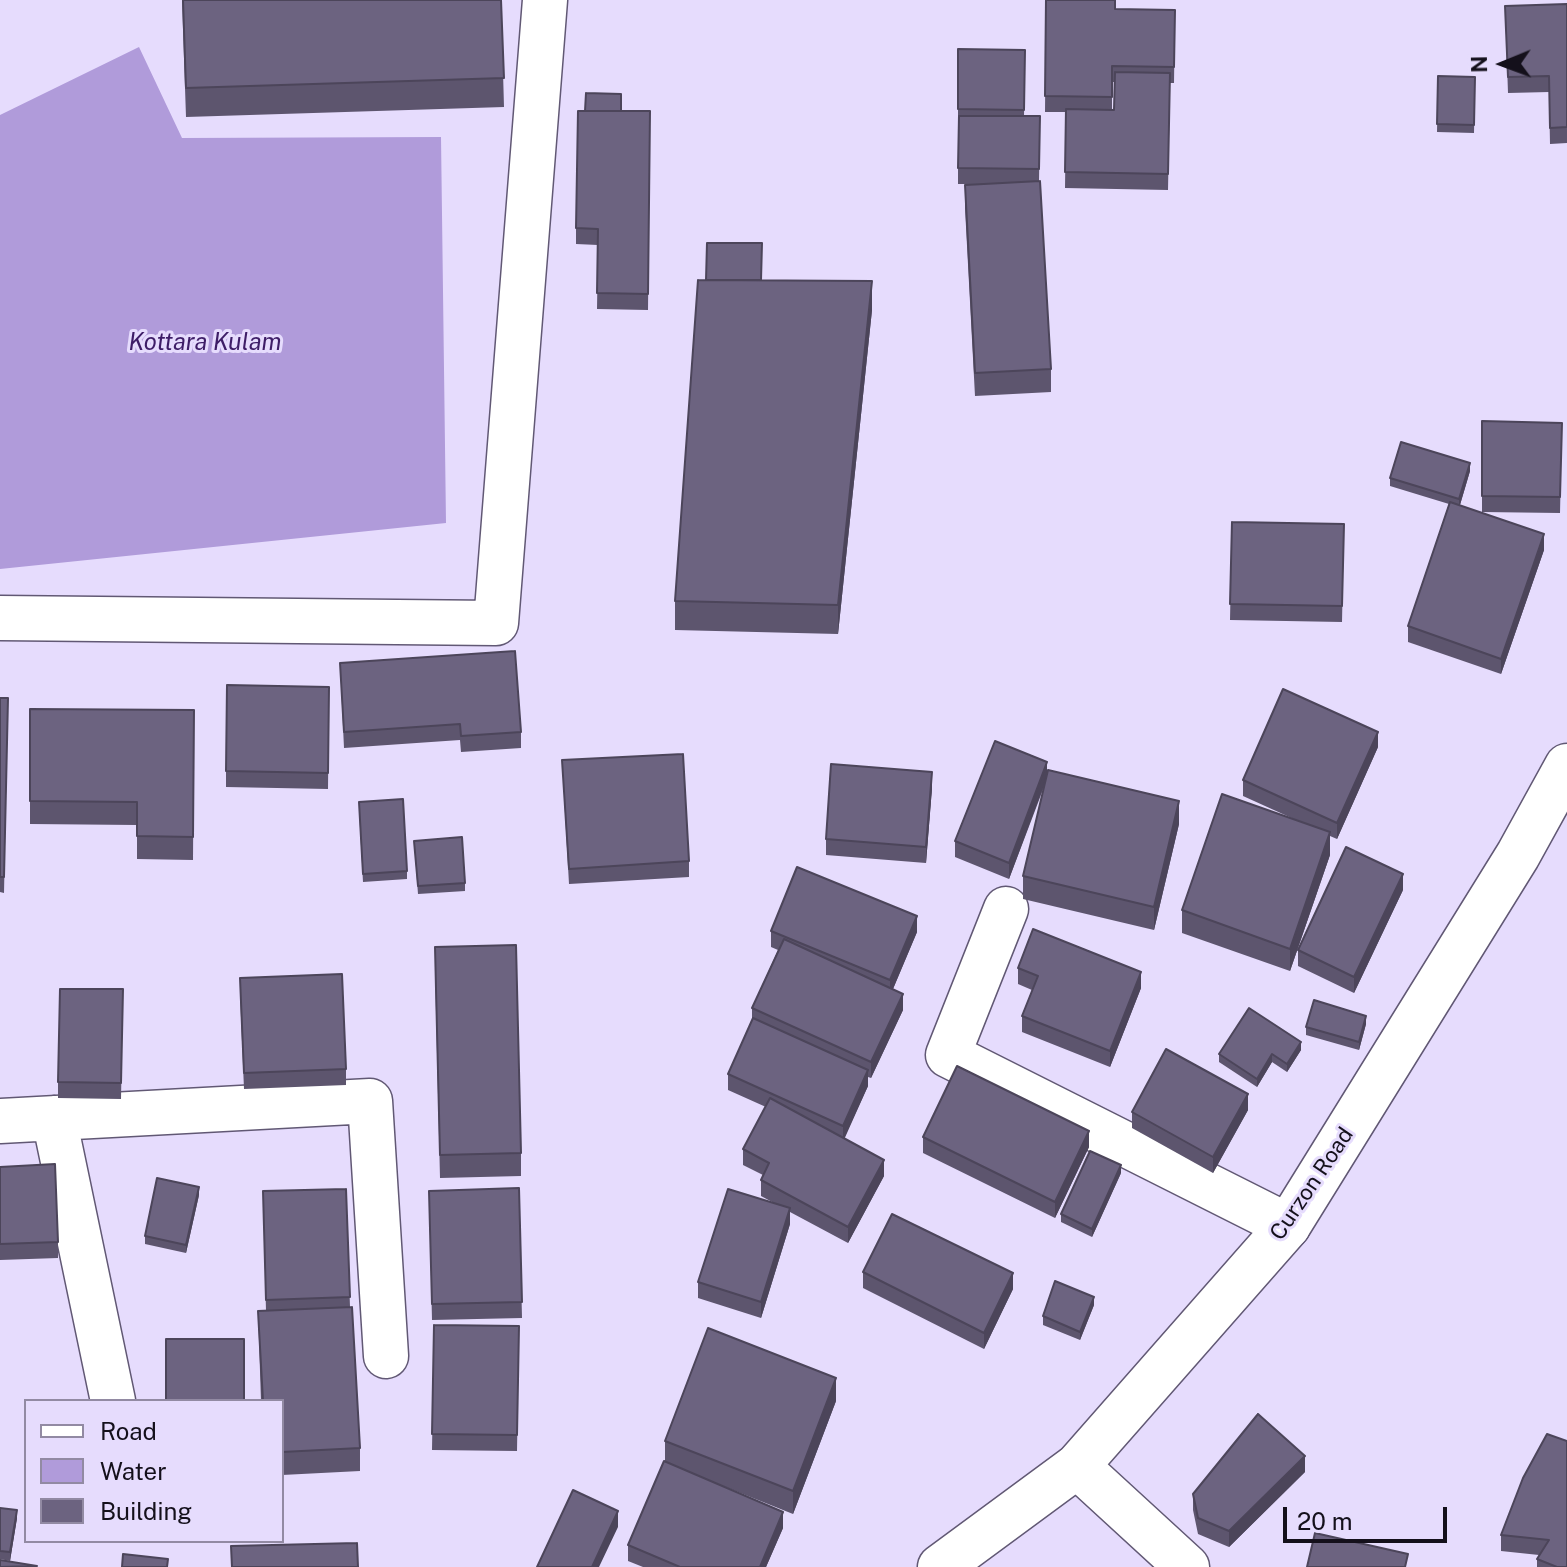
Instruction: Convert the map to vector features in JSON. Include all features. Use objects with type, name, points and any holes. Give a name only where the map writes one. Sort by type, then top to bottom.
[{"type":"street","points":[[0,618],[496,623],[545,0]]},
{"type":"street","name":"Curzon Road","points":[[940,1567],[1077,1466],[1288,1226],[1518,855],[1567,766]]},
{"type":"street","points":[[1006,909],[948,1055],[1288,1226]]},
{"type":"street","points":[[0,1121],[370,1101],[386,1356]]},
{"type":"street","points":[[54,1118],[113,1399]]},
{"type":"street","points":[[1077,1466],[1187,1567]]},
{"type":"water","name":"Kottara Kulam","points":[[139,47],[182,138],[441,137],[446,523],[0,569],[0,115]]},
{"type":"building","points":[[183,0],[501,0],[504,78],[186,88]]},
{"type":"building","points":[[1046,0],[1115,0],[1115,9],[1175,10],[1174,67],[1112,66],[1112,97],[1045,96]]},
{"type":"building","points":[[1567,4],[1567,127],[1550,128],[1549,76],[1508,77],[1505,6]]},
{"type":"building","points":[[958,49],[1025,50],[1024,110],[958,109]]},
{"type":"building","points":[[1115,72],[1170,73],[1168,174],[1065,172],[1066,109],[1114,110]]},
{"type":"building","points":[[1438,76],[1475,77],[1474,125],[1437,124]]},
{"type":"building","points":[[586,93],[621,94],[621,111],[585,111]]},
{"type":"building","points":[[578,111],[650,111],[648,294],[597,293],[598,229],[576,228]]},
{"type":"building","points":[[959,116],[1040,116],[1039,169],[958,168]]},
{"type":"building","points":[[1040,181],[1051,369],[975,373],[965,185]]},
{"type":"building","points":[[707,243],[762,243],[761,280],[706,280]]},
{"type":"building","points":[[698,280],[872,281],[838,605],[675,601]]},
{"type":"building","points":[[1482,421],[1562,423],[1560,497],[1482,496]]},
{"type":"building","points":[[1401,442],[1470,463],[1459,499],[1390,478]]},
{"type":"building","points":[[1450,502],[1544,534],[1501,659],[1408,626]]},
{"type":"building","points":[[1232,522],[1344,524],[1342,606],[1230,604]]},
{"type":"building","points":[[515,651],[521,732],[461,736],[460,724],[344,732],[340,663]]},
{"type":"building","points":[[227,685],[329,687],[328,773],[226,771]]},
{"type":"building","points":[[1283,689],[1378,732],[1337,823],[1243,780]]},
{"type":"building","points":[[0,698],[8,698],[4,877],[0,877]]},
{"type":"building","points":[[30,709],[194,710],[193,837],[137,836],[137,802],[30,801]]},
{"type":"building","points":[[995,741],[1047,762],[1009,863],[955,841]]},
{"type":"building","points":[[683,754],[689,861],[569,869],[562,760]]},
{"type":"building","points":[[831,764],[932,772],[926,847],[826,839]]},
{"type":"building","points":[[1048,770],[1179,801],[1154,907],[1023,876]]},
{"type":"building","points":[[1222,794],[1330,832],[1290,949],[1182,910]]},
{"type":"building","points":[[403,799],[407,871],[363,874],[359,802]]},
{"type":"building","points":[[462,837],[465,883],[418,886],[414,841]]},
{"type":"building","points":[[1346,847],[1403,874],[1354,977],[1298,950]]},
{"type":"building","points":[[797,867],[917,916],[890,980],[771,931]]},
{"type":"building","points":[[1033,929],[1141,972],[1110,1051],[1022,1016],[1038,976],[1018,968]]},
{"type":"building","points":[[784,939],[903,994],[871,1062],[752,1008]]},
{"type":"building","points":[[516,945],[521,1153],[440,1155],[435,947]]},
{"type":"building","points":[[342,974],[346,1069],[244,1073],[240,978]]},
{"type":"building","points":[[60,989],[123,989],[121,1083],[58,1082]]},
{"type":"building","points":[[1314,1000],[1366,1016],[1359,1042],[1306,1027]]},
{"type":"building","points":[[1249,1008],[1301,1042],[1287,1064],[1272,1054],[1257,1079],[1219,1054]]},
{"type":"building","points":[[753,1018],[868,1070],[843,1126],[728,1074]]},
{"type":"building","points":[[1166,1049],[1248,1094],[1213,1157],[1132,1112]]},
{"type":"building","points":[[957,1066],[1089,1131],[1055,1202],[923,1137]]},
{"type":"building","points":[[770,1098],[884,1160],[848,1227],[761,1180],[769,1163],[743,1149]]},
{"type":"building","points":[[1090,1151],[1121,1165],[1092,1229],[1061,1214]]},
{"type":"building","points":[[55,1164],[58,1242],[0,1244],[0,1167]]},
{"type":"building","points":[[157,1178],[199,1187],[186,1245],[145,1236]]},
{"type":"building","points":[[519,1188],[522,1302],[432,1304],[429,1191]]},
{"type":"building","points":[[346,1189],[350,1297],[266,1300],[263,1191]]},
{"type":"building","points":[[728,1189],[790,1208],[761,1302],[698,1282]]},
{"type":"building","points":[[892,1214],[1013,1273],[984,1333],[863,1272]]},
{"type":"building","points":[[1055,1281],[1094,1297],[1080,1332],[1043,1316]]},
{"type":"building","points":[[352,1307],[360,1448],[284,1452],[284,1399],[263,1399],[258,1311]]},
{"type":"building","points":[[434,1325],[519,1326],[517,1435],[432,1434]]},
{"type":"building","points":[[708,1328],[836,1378],[793,1491],[665,1441]]},
{"type":"building","points":[[166,1339],[244,1339],[244,1399],[166,1399]]},
{"type":"building","points":[[1258,1414],[1305,1456],[1229,1531],[1198,1518],[1193,1494]]},
{"type":"building","points":[[1547,1434],[1567,1441],[1567,1567],[1557,1567],[1537,1559],[1549,1540],[1501,1535],[1523,1478]]},
{"type":"building","points":[[664,1461],[783,1512],[760,1567],[680,1567],[628,1545]]},
{"type":"building","points":[[573,1490],[618,1511],[592,1567],[537,1567]]},
{"type":"building","points":[[0,1508],[17,1510],[10,1552],[0,1551]]},
{"type":"building","points":[[1315,1533],[1408,1554],[1405,1567],[1307,1567]]},
{"type":"building","points":[[357,1543],[358,1567],[232,1567],[231,1546]]},
{"type":"building","points":[[123,1554],[168,1559],[167,1567],[122,1567]]},
{"type":"building","points":[[0,1560],[37,1566],[0,1567]]}]
